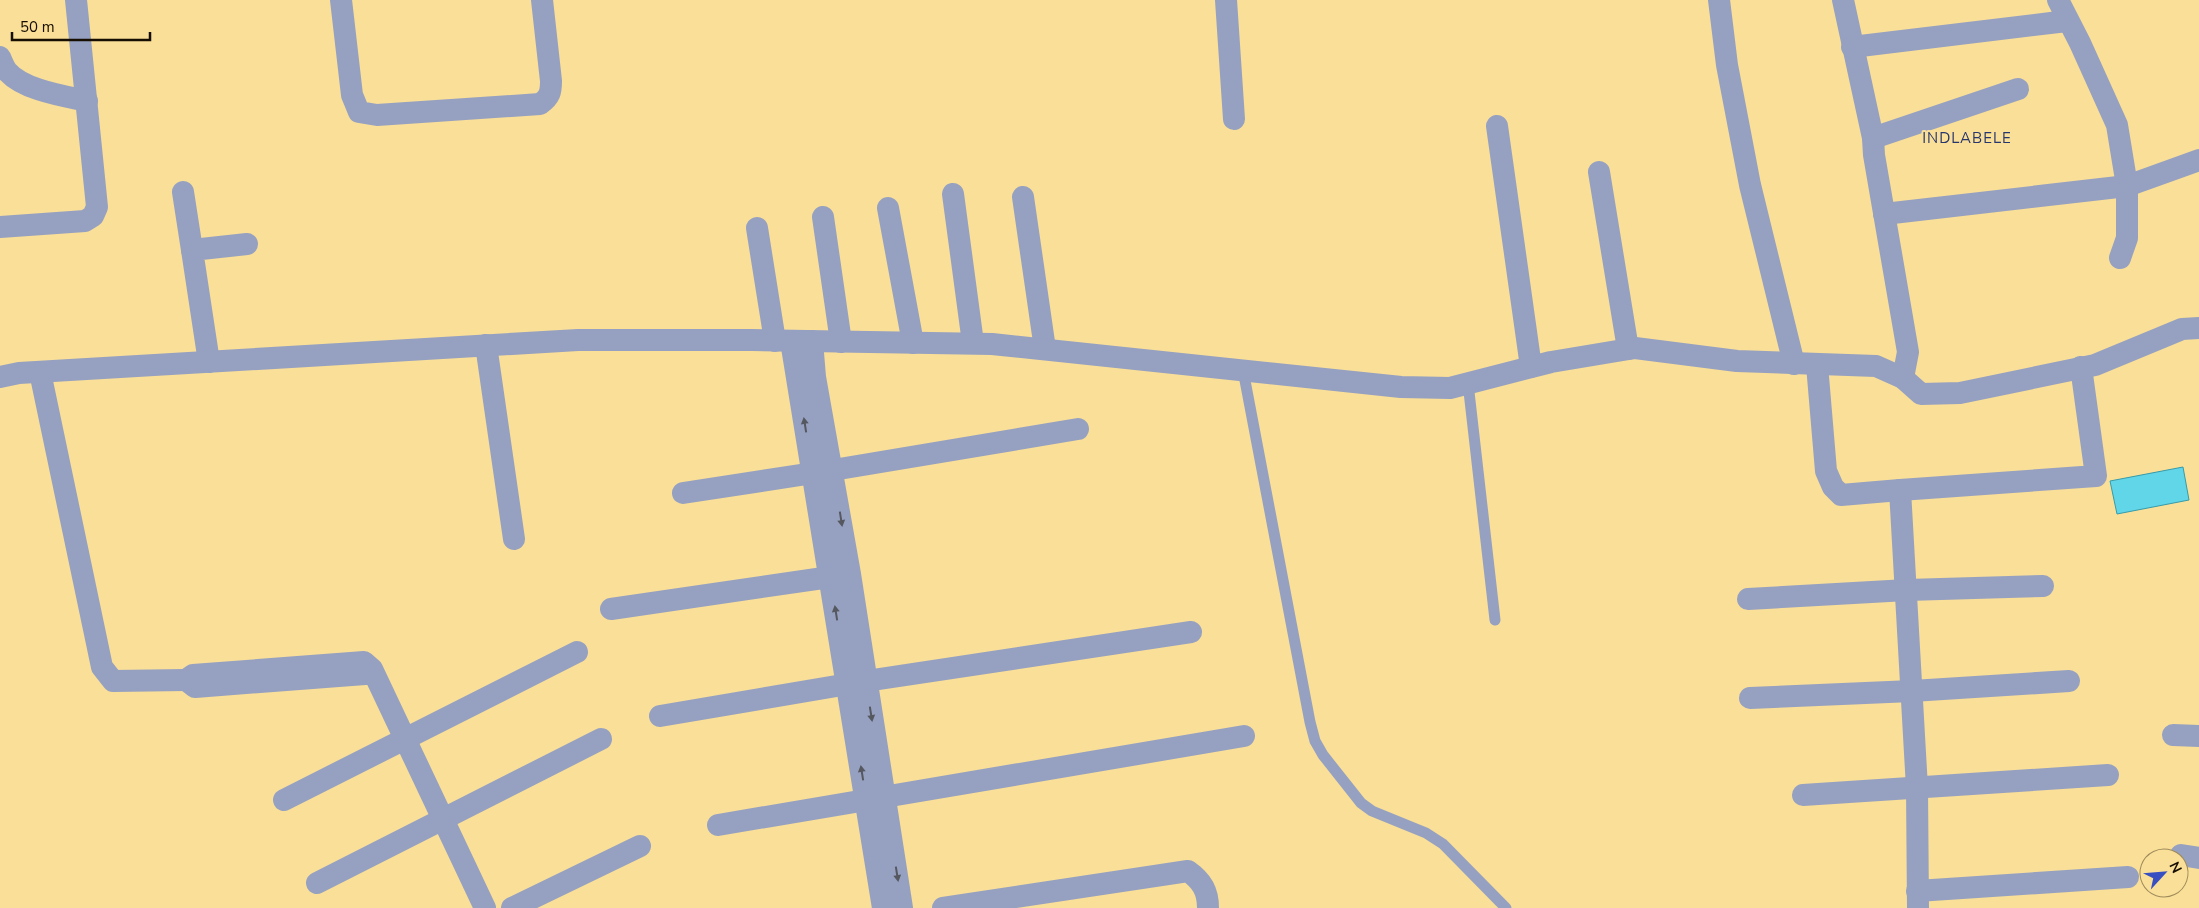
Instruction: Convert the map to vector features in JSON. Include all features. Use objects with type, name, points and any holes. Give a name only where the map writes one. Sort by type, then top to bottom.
[{"type":"street","points":[[0,227],[86,221],[93,216],[97,206],[76,0]]},
{"type":"street","points":[[341,0],[354,101],[360,112],[377,115],[540,104],[548,98],[551,92],[542,0]]},
{"type":"street","points":[[1226,0],[1234,119]]},
{"type":"street","points":[[1719,0],[1727,65],[1750,185],[1794,364]]},
{"type":"street","points":[[1843,0],[1873,138],[1874,155],[1908,352],[1903,378]]},
{"type":"street","points":[[2058,0],[2067,21],[2080,43],[2117,125],[2127,186],[2127,238],[2120,258]]},
{"type":"street","points":[[1852,47],[2067,21]]},
{"type":"street","points":[[0,57],[8,72],[23,82],[43,91],[87,101]]},
{"type":"street","points":[[1873,138],[2018,89]]},
{"type":"street","points":[[1497,126],[1531,367]]},
{"type":"street","points":[[1884,214],[2127,186],[2199,160]]},
{"type":"street","points":[[1598,172],[1628,349]]},
{"type":"street","points":[[183,192],[209,362]]},
{"type":"street","points":[[953,194],[973,344]]},
{"type":"street","points":[[1024,196],[1045,349]]},
{"type":"street","points":[[888,208],[913,343]]},
{"type":"street","points":[[823,217],[841,342]]},
{"type":"street","points":[[757,228],[793,341],[823,472],[875,798],[883,908]]},
{"type":"street","points":[[192,250],[247,244]]},
{"type":"street","points":[[0,377],[40,372],[578,340],[793,341],[973,344],[1045,349],[1402,387],[1450,388],[1551,362],[1635,348],[1736,361],[1876,366],[1903,378],[1921,394],[1960,393],[2095,365],[2182,329],[2199,328]]},
{"type":"street","points":[[486,345],[514,539]]},
{"type":"street","points":[[1817,365],[1826,471],[1832,487],[1841,495],[2096,476],[2081,368]]},
{"type":"street","points":[[40,372],[102,667],[113,681],[186,680],[193,675],[364,662],[372,668],[485,908]]},
{"type":"street","points":[[683,493],[823,472],[1078,429]]},
{"type":"street","points":[[1900,490],[1918,788],[1917,900],[2128,877]]},
{"type":"street","points":[[610,609],[840,575]]},
{"type":"street","points":[[1748,599],[1907,590],[2043,586]]},
{"type":"street","points":[[660,716],[857,682],[1191,632]]},
{"type":"street","points":[[284,800],[577,652]]},
{"type":"street","points":[[1750,698],[1912,691],[2069,681]]},
{"type":"street","points":[[2173,735],[2199,736]]},
{"type":"street","points":[[718,825],[1244,736]]},
{"type":"street","points":[[317,883],[601,739]]},
{"type":"street","points":[[1803,795],[2108,775]]},
{"type":"street","points":[[875,798],[902,908]]},
{"type":"street","points":[[512,908],[640,846]]},
{"type":"street","points":[[943,908],[1188,871],[1198,877],[1204,886],[1208,898],[1208,908]]},
{"type":"lane","points":[[1243,370],[1315,741],[1323,755],[1361,803],[1372,811],[1426,833],[1443,844],[1506,908]]},
{"type":"lane","points":[[1468,384],[1495,620]]},
{"type":"building","points":[[2183,467],[2189,500],[2117,514],[2110,481]]},
{"type":"district","name":"INDLABELE","points":[[1967,138]]}]
